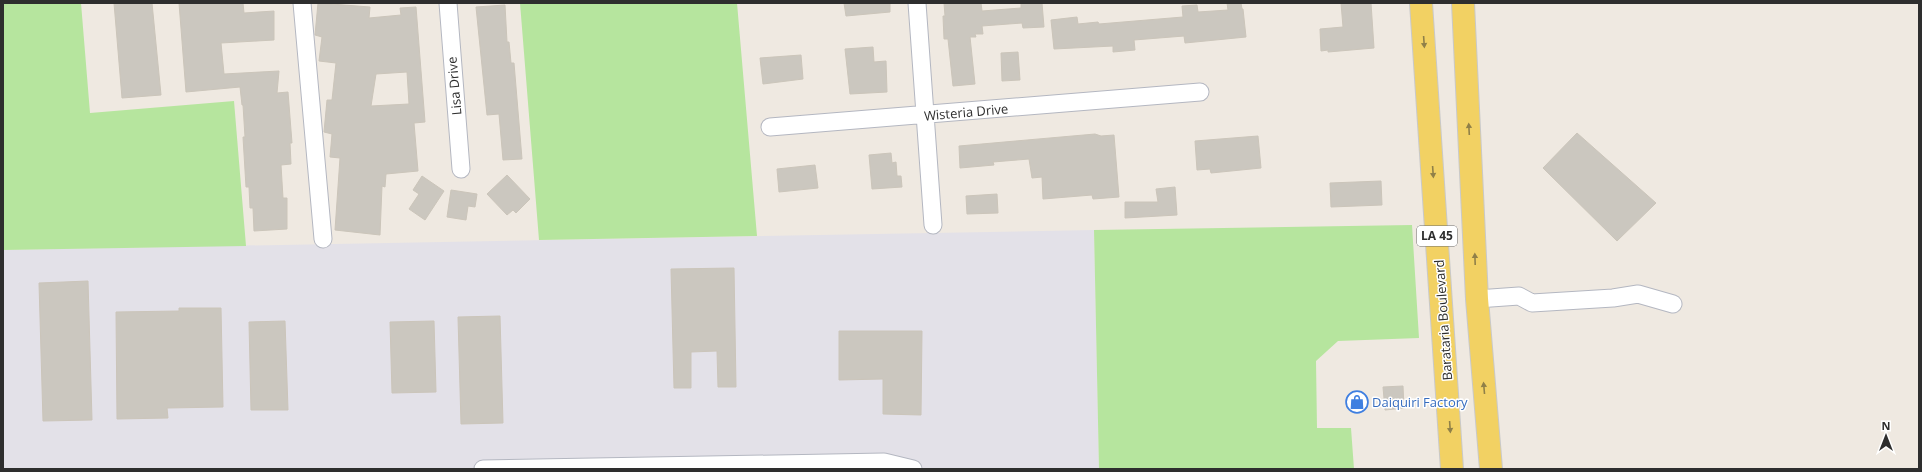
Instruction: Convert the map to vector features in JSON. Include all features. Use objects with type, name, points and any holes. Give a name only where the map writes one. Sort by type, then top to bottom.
[{"type":"main road","name":"Barataria Boulevard","points":[[1421,3],[1452,469]]},
{"type":"main road","name":"LA 45","points":[[1463,3],[1477,299],[1490,469]]},
{"type":"street","points":[[302,3],[322,239]]},
{"type":"street","name":"Lisa Drive","points":[[448,3],[461,169]]},
{"type":"street","points":[[917,3],[933,226]]},
{"type":"street","name":"Wisteria Drive","points":[[770,127],[1200,92]]},
{"type":"street","points":[[1477,299],[1519,296],[1532,303],[1613,298],[1638,294],[1673,304]]},
{"type":"street","points":[[483,469],[886,462],[913,469]]},
{"type":"shaded area","points":[[1094,230],[1099,469],[3,469],[3,250]]},
{"type":"green space","points":[[3,3],[81,3],[90,113],[234,101],[246,246],[3,250]]},
{"type":"green space","points":[[520,3],[737,3],[757,236],[539,240]]},
{"type":"green space","points":[[1412,225],[1419,338],[1338,341],[1316,361],[1317,428],[1351,428],[1354,469],[1099,469],[1094,230]]},
{"type":"building","points":[[114,3],[152,3],[161,95],[122,98]]},
{"type":"building","points":[[179,3],[243,3],[244,13],[274,11],[274,40],[221,43],[224,74],[279,71],[277,93],[288,92],[292,143],[290,143],[291,164],[281,165],[283,198],[287,198],[287,229],[254,231],[253,208],[250,208],[249,187],[246,187],[243,137],[245,137],[240,87],[186,92]]},
{"type":"building","points":[[318,3],[370,7],[369,18],[401,15],[400,8],[416,7],[425,122],[414,123],[418,171],[386,174],[385,187],[382,186],[380,235],[335,230],[340,158],[330,157],[332,134],[324,132],[327,100],[332,100],[336,63],[319,61],[322,37],[315,35]],"holes":[[[407,72],[409,104],[371,106],[376,74]]]},
{"type":"building","points":[[844,3],[890,3],[890,12],[846,16]]},
{"type":"building","points":[[944,3],[981,3],[982,11],[1021,8],[1021,3],[1042,3],[1044,27],[1023,28],[1022,23],[982,26],[983,34],[975,34],[976,37],[970,37],[975,84],[953,86],[948,39],[944,39]]},
{"type":"building","points":[[1227,3],[1241,3],[1246,37],[1185,43],[1184,36],[1134,40],[1135,50],[1113,52],[1113,46],[1054,49],[1051,20],[1077,17],[1078,24],[1098,22],[1099,24],[1183,17],[1182,6],[1197,5],[1198,12],[1228,10]]},
{"type":"building","points":[[1341,3],[1371,3],[1374,48],[1328,52],[1328,50],[1321,51],[1320,29],[1343,27]]},
{"type":"building","points":[[505,5],[507,42],[509,42],[511,63],[514,63],[522,159],[503,160],[499,114],[487,115],[476,7]]},
{"type":"building","points":[[873,47],[874,62],[886,61],[887,92],[850,94],[845,49]]},
{"type":"building","points":[[1018,52],[1020,80],[1002,81],[1001,53]]},
{"type":"building","points":[[801,55],[803,79],[763,84],[760,58]]},
{"type":"building","points":[[1577,133],[1656,203],[1617,241],[1543,168]]},
{"type":"building","points":[[1095,134],[1101,136],[1114,135],[1119,197],[1093,199],[1092,195],[1043,199],[1042,177],[1032,178],[1029,159],[993,162],[994,165],[960,168],[959,146]]},
{"type":"building","points":[[1258,136],[1261,168],[1211,173],[1210,169],[1197,170],[1195,141]]},
{"type":"building","points":[[891,153],[892,163],[896,162],[897,176],[901,176],[902,187],[872,189],[869,155]]},
{"type":"building","points":[[815,165],[818,188],[779,192],[777,169]]},
{"type":"building","points":[[507,175],[530,199],[516,213],[513,210],[507,215],[487,194]]},
{"type":"building","points":[[422,176],[444,191],[425,220],[409,209],[419,194],[413,190]]},
{"type":"building","points":[[1381,181],[1382,205],[1331,207],[1330,183]]},
{"type":"building","points":[[1175,187],[1177,215],[1125,218],[1125,202],[1158,202],[1156,189]]},
{"type":"building","points":[[451,190],[477,194],[475,207],[468,206],[466,220],[447,217]]},
{"type":"building","points":[[997,194],[998,213],[967,214],[966,196]]},
{"type":"building","points":[[734,268],[736,387],[718,387],[717,351],[691,352],[691,388],[674,388],[671,269]]},
{"type":"building","points":[[88,281],[92,420],[43,421],[39,283]]},
{"type":"building","points":[[179,308],[221,308],[223,407],[167,408],[168,418],[117,419],[116,312],[179,311]]},
{"type":"building","points":[[500,316],[503,423],[461,424],[458,317]]},
{"type":"building","points":[[285,321],[288,410],[251,410],[249,322]]},
{"type":"building","points":[[434,321],[436,392],[392,393],[390,322]]},
{"type":"building","points":[[839,331],[922,331],[921,415],[883,414],[883,379],[839,380]]},
{"type":"building","points":[[1403,386],[1404,408],[1385,410],[1383,387]]},
{"type":"place","name":"Daiquiri Factory","points":[[1357,402]]}]
